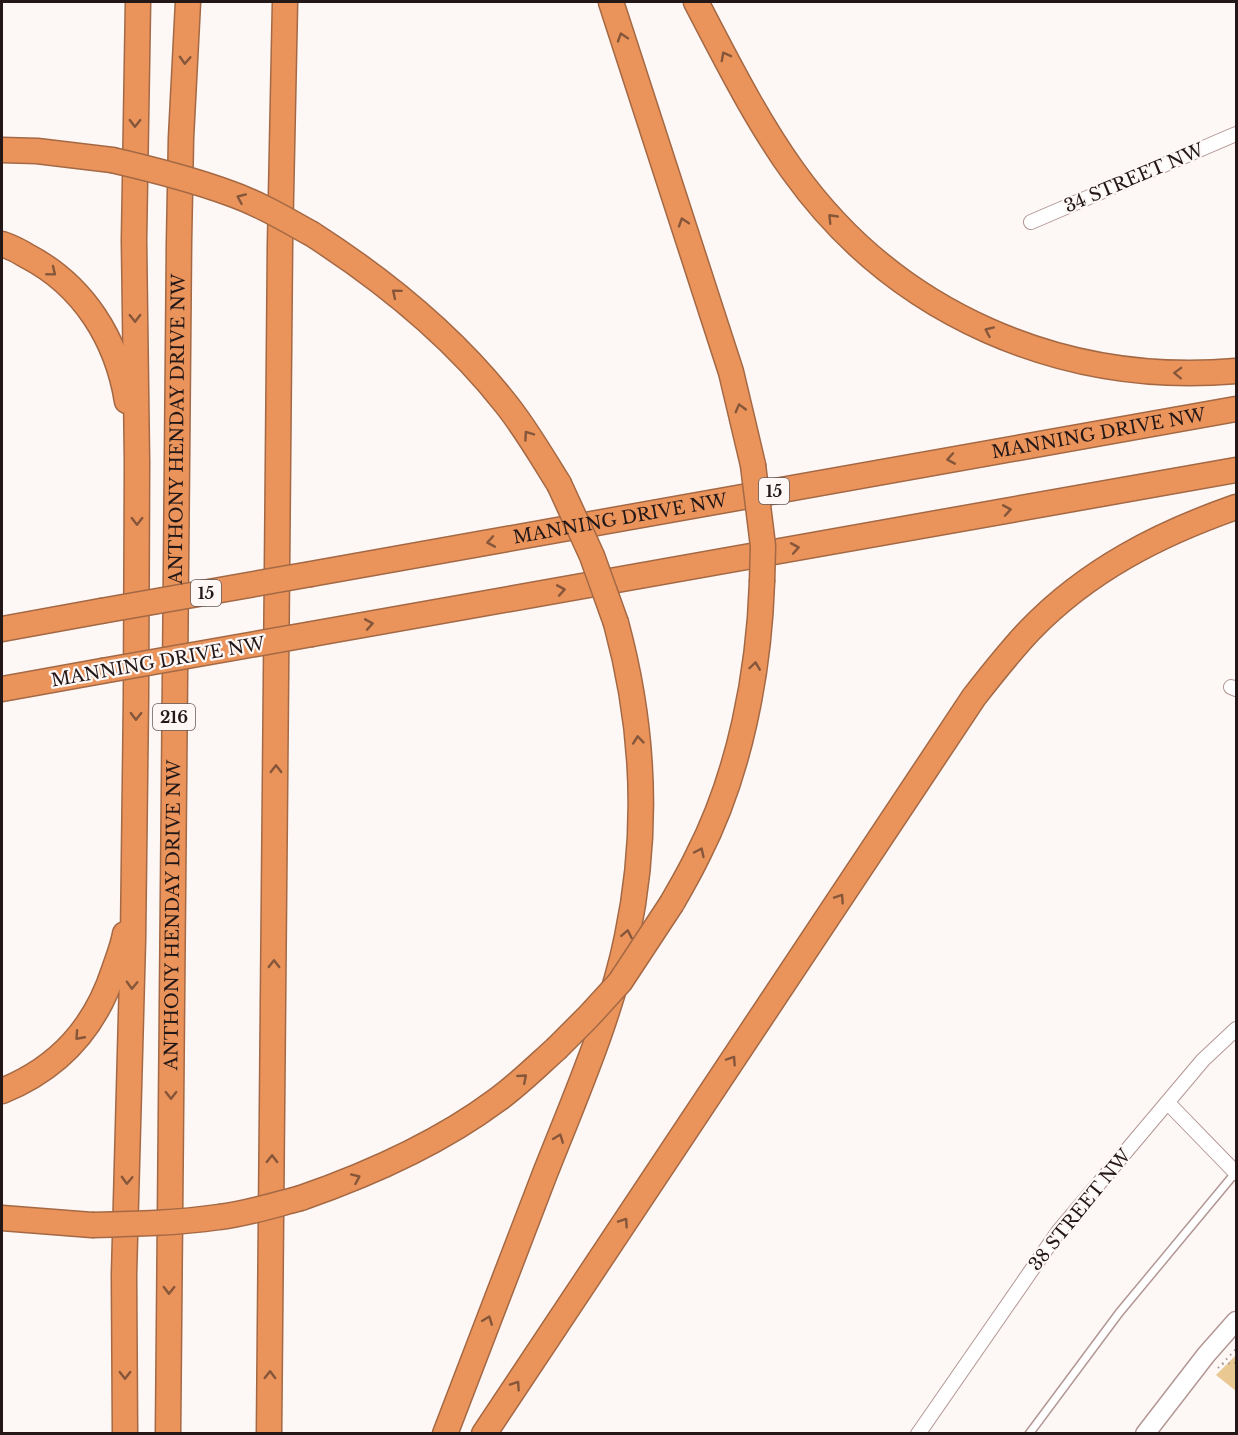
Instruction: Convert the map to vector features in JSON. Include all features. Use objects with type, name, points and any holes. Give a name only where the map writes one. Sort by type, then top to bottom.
[{"type":"highway","points":[[125,1434],[124,1275],[134,863],[137,462],[134,219],[138,2]]},
{"type":"highway","name":"ANTHONY HENDAY DRIVE NW","points":[[168,1434],[179,243],[188,2]]},
{"type":"highway","points":[[269,1434],[280,233],[285,2]]},
{"type":"highway","points":[[2,1218],[92,1225],[150,1224],[220,1217],[258,1210],[301,1198],[345,1183],[398,1159],[497,1100],[556,1049],[588,1017],[620,982],[672,903],[699,854],[720,802],[746,722],[755,666],[763,546],[753,465],[731,372],[611,2]]},
{"type":"highway","points":[[696,2],[752,106],[794,173],[848,236],[899,279],[970,323],[1007,339],[1076,361],[1114,368],[1184,374],[1236,371]]},
{"type":"highway","points":[[2,150],[37,151],[112,160],[173,175],[230,194],[312,234],[387,286],[442,333],[474,367],[506,404],[534,444],[559,484],[592,556],[616,623],[635,708],[640,754],[641,803],[638,861],[627,938],[605,1013],[569,1113],[445,1434]]},
{"type":"highway","points":[[2,244],[42,264],[71,287],[93,312],[114,353],[124,384],[137,462]]},
{"type":"highway","name":"MANNING DRIVE NW","points":[[2,629],[1236,409]]},
{"type":"highway","name":"MANNING DRIVE NW","points":[[2,689],[1236,470]]},
{"type":"highway","points":[[484,1434],[967,707],[1001,663],[1030,630],[1070,594],[1112,565],[1168,533],[1236,507]]},
{"type":"highway","points":[[2,1091],[44,1069],[87,1028],[100,1006],[124,940],[134,863]]},
{"type":"street","name":"34 STREET NW","points":[[1031,222],[1236,134]]},
{"type":"street","name":"38 STREET NW","points":[[918,1434],[1058,1232],[1203,1060],[1234,1036]]},
{"type":"street","points":[[1168,1103],[1236,1172]]},
{"type":"street","points":[[1153,1431],[1206,1355],[1236,1321]]},
{"type":"lane","points":[[1029,1434],[1119,1313],[1236,1172]]},
{"type":"path","points":[[1218,1368],[1236,1349]]},
{"type":"path","points":[[1222,1364],[1236,1363]]},
{"type":"shaded area","points":[[1236,1355],[1236,1391],[1216,1375]]}]
